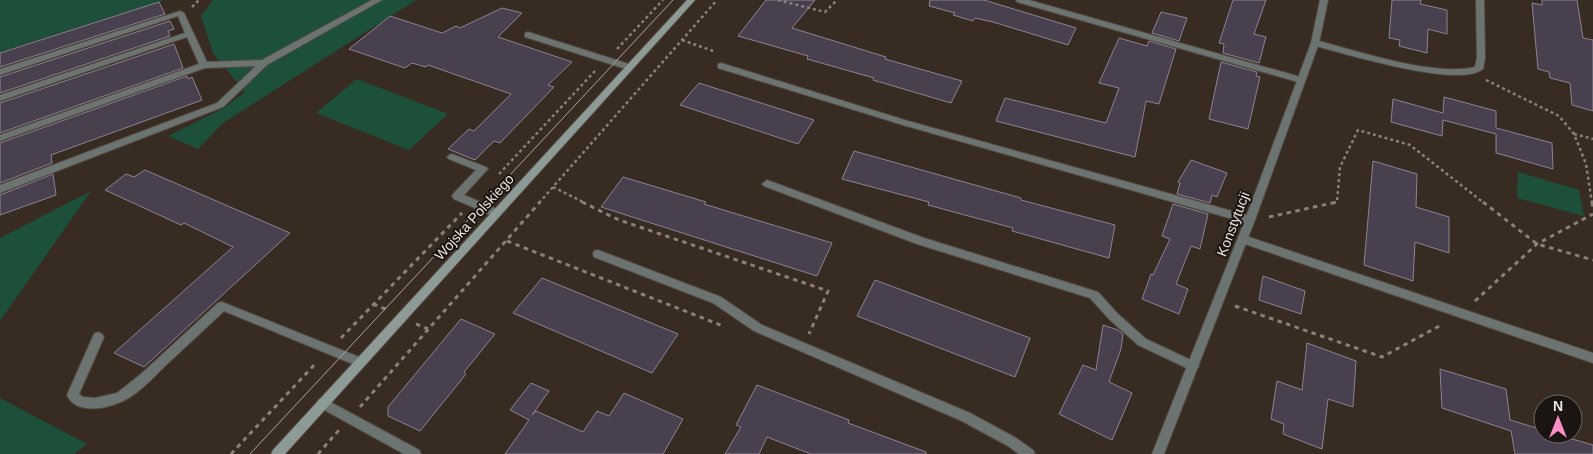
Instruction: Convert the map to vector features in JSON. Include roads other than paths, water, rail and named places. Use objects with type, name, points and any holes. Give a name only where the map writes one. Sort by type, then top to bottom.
[{"type":"main road","name":"Wojska Polskiego","points":[[277,454],[691,0]]},
{"type":"street","points":[[0,188],[220,105],[264,63],[378,0]]},
{"type":"street","points":[[1020,0],[1301,80]]},
{"type":"street","name":"Konstytucji","points":[[1158,454],[1250,220],[1315,43],[1324,0]]},
{"type":"street","points":[[1315,43],[1431,71],[1459,74],[1472,72],[1479,69],[1481,58],[1480,0]]},
{"type":"street","points":[[0,72],[180,12],[188,34],[204,64]]},
{"type":"street","points":[[0,98],[188,34]]},
{"type":"street","points":[[528,35],[629,67]]},
{"type":"street","points":[[0,138],[204,64],[264,63]]},
{"type":"street","points":[[721,66],[906,123],[1250,220]]},
{"type":"street","points":[[452,157],[483,169],[457,196],[496,213]]},
{"type":"street","points":[[767,184],[921,241],[1094,295],[1114,317],[1142,342],[1193,366]]},
{"type":"street","points":[[1242,239],[1593,358]]},
{"type":"street","points":[[598,254],[717,300],[758,328],[966,417],[1012,442],[1029,454]]},
{"type":"street","points":[[98,337],[73,395],[80,402],[95,404],[120,397],[145,378],[222,306],[360,362]]},
{"type":"street","points":[[322,404],[414,454]]},
{"type":"tram line","points":[[250,454],[673,0]]}]
